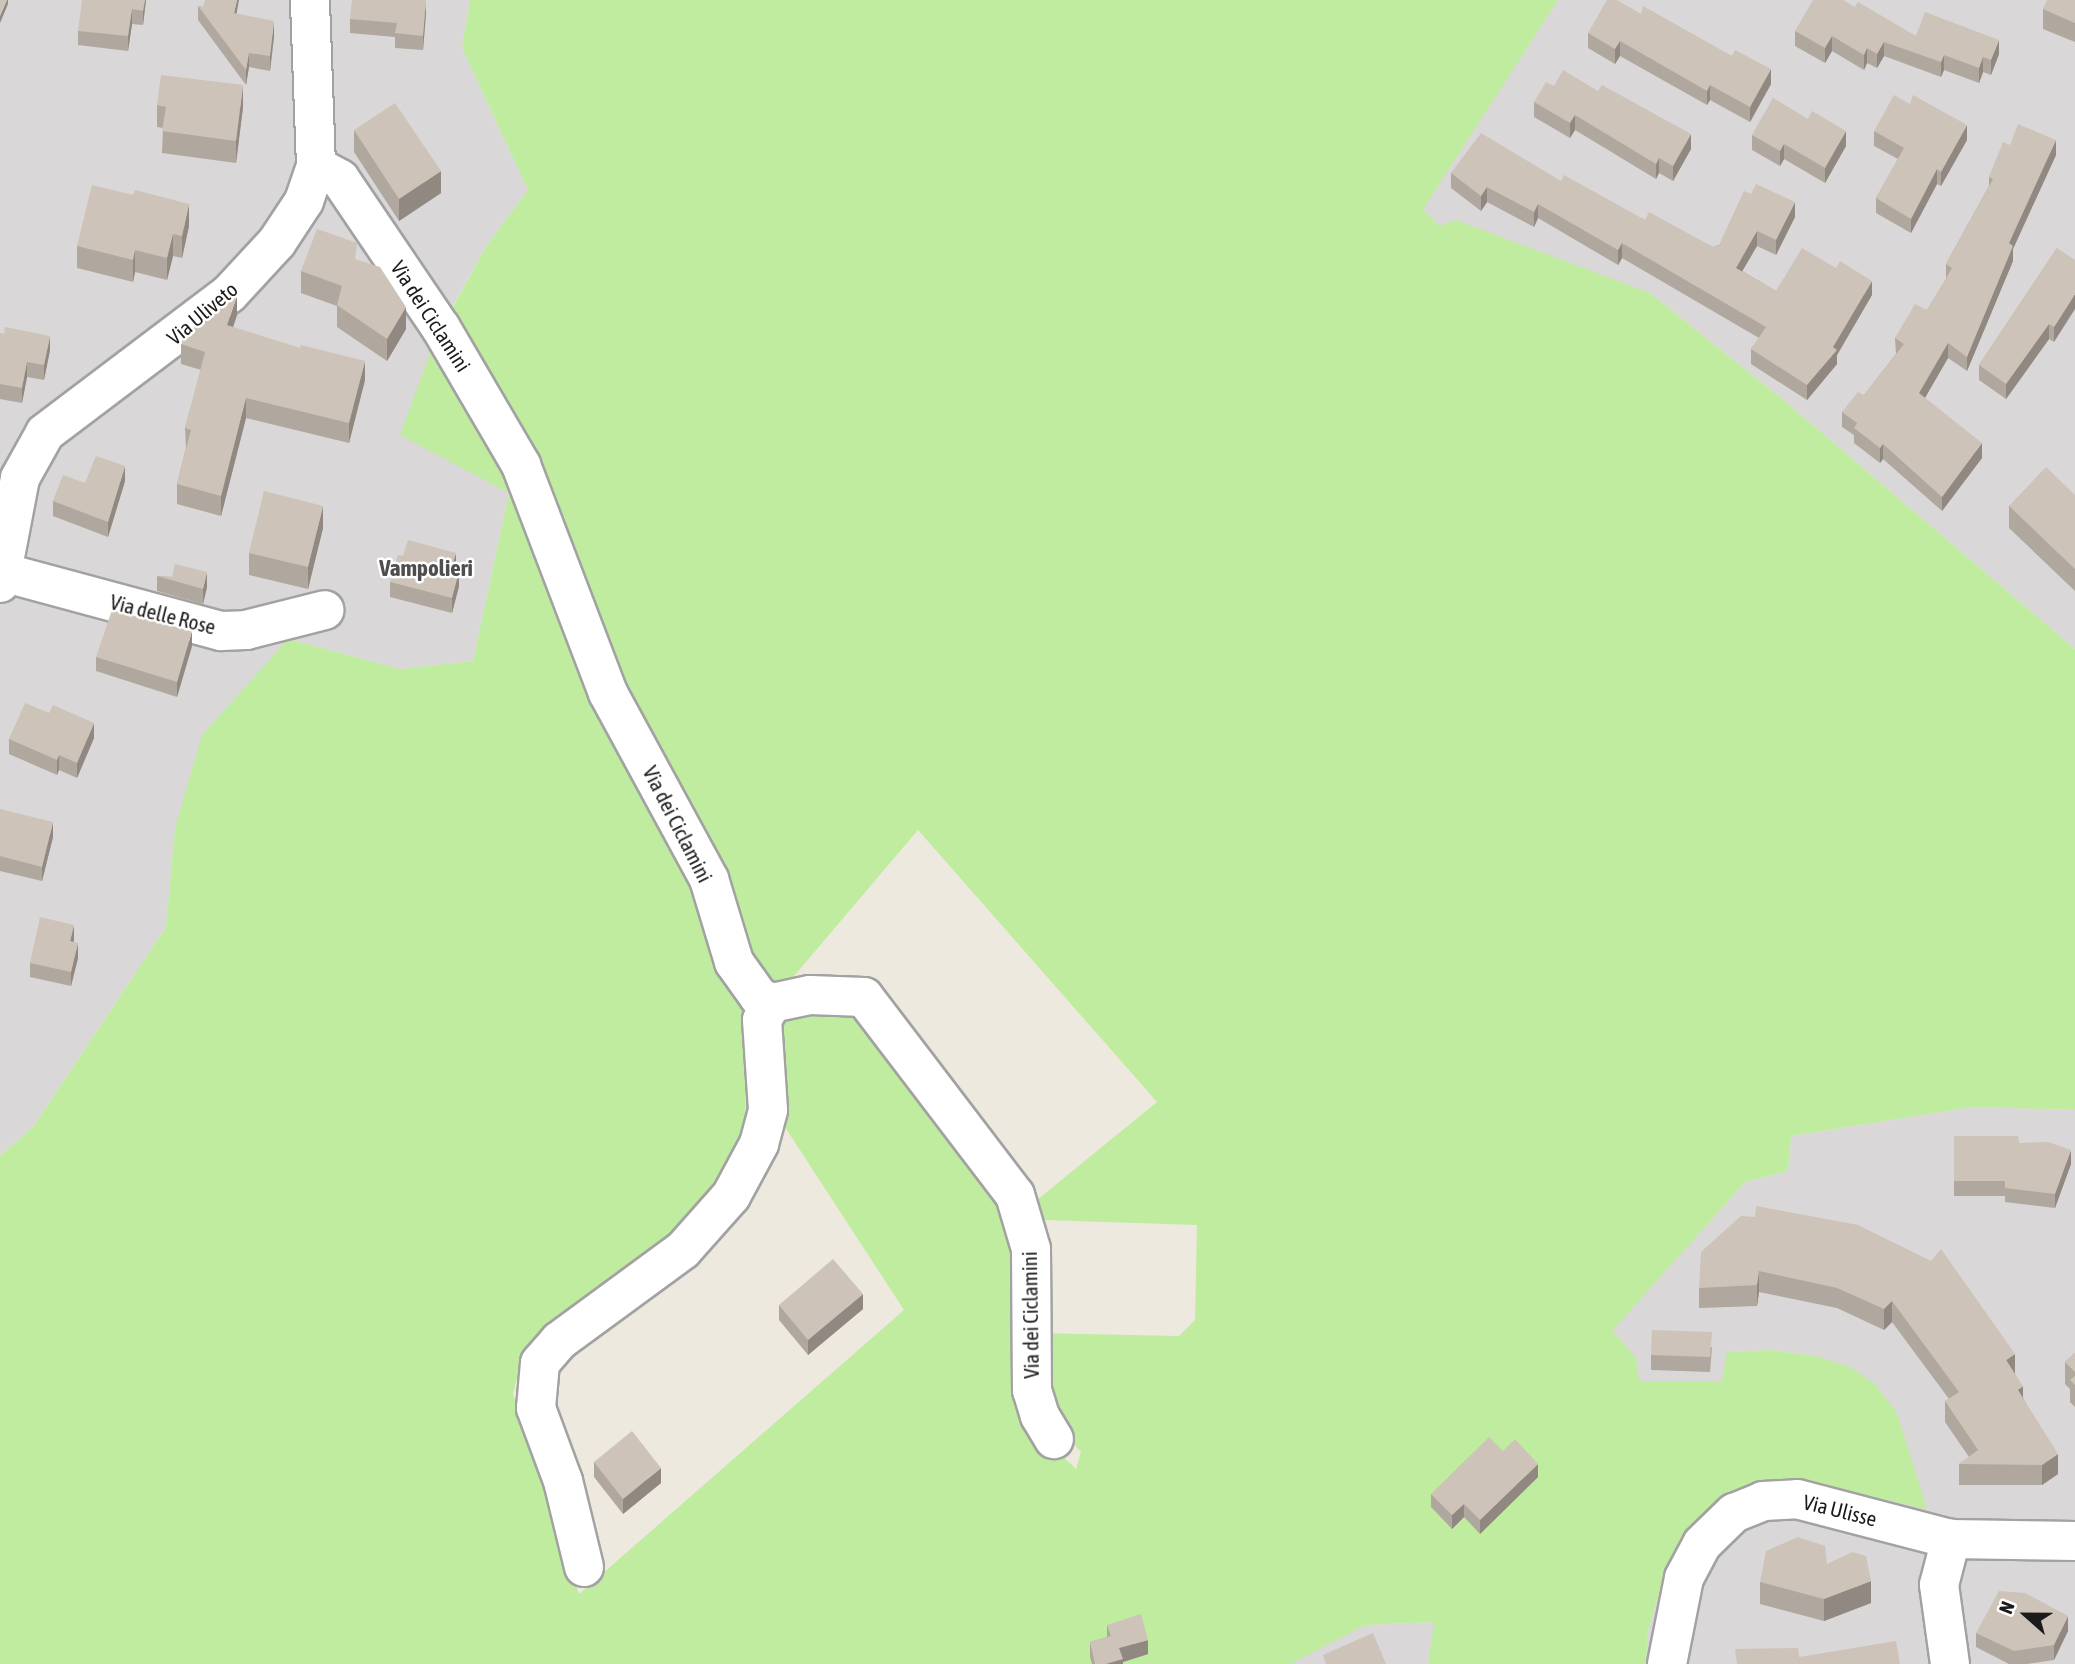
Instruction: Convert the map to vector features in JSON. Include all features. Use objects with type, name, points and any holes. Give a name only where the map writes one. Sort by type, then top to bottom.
[{"type":"street","name":"Via Uliveto","points":[[1,578],[20,478],[45,433],[229,294],[277,242],[304,201],[316,166],[310,0]]},
{"type":"street","name":"Via dei Ciclamini","points":[[316,166],[340,179],[348,190],[441,328],[521,465],[608,693],[709,879],[734,962],[759,997],[772,1003],[810,995],[864,997],[1015,1195],[1031,1249],[1032,1390],[1040,1416],[1054,1439]]},
{"type":"street","name":"Via delle Rose","points":[[1,578],[221,631],[246,630],[325,610]]},
{"type":"street","points":[[584,1567],[563,1481],[536,1408],[540,1363],[559,1341],[683,1250],[731,1196],[759,1144],[768,1110],[762,1020],[772,1003]]},
{"type":"street","name":"Via Ulisse","points":[[1667,1664],[1684,1578],[1702,1544],[1734,1513],[1763,1501],[1797,1499],[1951,1539],[2075,1541]]},
{"type":"street","points":[[1950,1664],[1939,1585],[1951,1539]]},
{"type":"shaded area","points":[[0,0],[470,0],[462,48],[528,190],[485,248],[436,337],[509,493],[473,661],[400,669],[288,639],[175,828],[166,927],[33,1127],[0,1156]]},
{"type":"shaded area","points":[[1558,0],[2075,0],[2075,649],[1781,398],[1650,293],[1439,226],[1422,208]]},
{"type":"shaded area","points":[[1972,1107],[2075,1110],[2075,1664],[1646,1664],[1648,1632],[1665,1571],[1687,1529],[1720,1498],[1764,1481],[1798,1480],[1877,1500],[1815,1356],[1770,1350],[1728,1352],[1723,1381],[1639,1381],[1611,1331],[1745,1182],[1788,1171],[1791,1136]]},
{"type":"shaded area","points":[[1435,1622],[1428,1664],[1285,1664],[1365,1625]]},
{"type":"green space","points":[[470,0],[1558,0],[1423,209],[1439,226],[1456,220],[1650,293],[1781,398],[2075,649],[2075,1110],[1972,1107],[1791,1136],[1788,1171],[1745,1182],[1612,1331],[1636,1357],[1639,1381],[1722,1381],[1727,1352],[1770,1350],[1815,1356],[1850,1367],[1875,1384],[1897,1413],[1927,1509],[1798,1480],[1764,1481],[1720,1498],[1687,1529],[1665,1571],[1648,1632],[1646,1664],[1428,1664],[1434,1622],[1365,1625],[1290,1664],[0,1664],[0,1156],[33,1127],[166,927],[175,828],[202,735],[288,639],[400,669],[473,661],[509,493],[400,435],[436,337],[518,475],[750,1015],[744,1136],[710,1195],[663,1246],[522,1359],[513,1394],[579,1594],[904,1310],[779,1118],[773,1028],[808,1006],[855,1002],[1011,1203],[1033,1428],[1076,1469],[1081,1452],[1053,1422],[1037,1333],[1179,1336],[1195,1320],[1197,1225],[1044,1220],[1032,1204],[1157,1102],[918,830],[783,989],[763,987],[446,320],[485,248],[528,190],[462,48]]},
{"type":"building","points":[[0,0],[7,0],[0,16]]},
{"type":"building","points":[[82,0],[145,0],[143,11],[132,9],[128,36],[78,31]]},
{"type":"building","points":[[205,0],[237,0],[234,13],[274,21],[270,56],[249,53],[246,70],[198,6],[203,7]]},
{"type":"building","points":[[352,0],[426,0],[423,36],[395,33],[397,23],[350,19]]},
{"type":"building","points":[[1607,0],[1617,0],[1641,14],[1643,6],[1732,56],[1735,50],[1771,69],[1750,107],[1710,85],[1707,91],[1620,41],[1615,49],[1588,33]]},
{"type":"building","points":[[1813,0],[1843,0],[1855,7],[1858,2],[1916,36],[1925,12],[1999,40],[1991,60],[1983,57],[1979,68],[1944,55],[1941,62],[1884,42],[1877,54],[1867,48],[1864,55],[1832,36],[1825,48],[1795,31]]},
{"type":"building","points":[[2047,0],[2075,0],[2075,23],[2043,9]]},
{"type":"building","points":[[1563,70],[1598,91],[1602,85],[1691,134],[1673,166],[1659,158],[1656,164],[1575,115],[1570,123],[1534,102],[1546,82],[1554,86]]},
{"type":"building","points":[[161,75],[243,85],[236,141],[162,131],[166,107],[157,105]]},
{"type":"building","points":[[1894,95],[1910,104],[1913,95],[1967,125],[1941,172],[1937,169],[1911,219],[1876,198],[1904,148],[1874,131]]},
{"type":"building","points":[[1773,98],[1808,119],[1812,111],[1846,131],[1825,168],[1784,144],[1780,151],[1752,135]]},
{"type":"building","points":[[395,103],[441,171],[399,199],[354,130]]},
{"type":"building","points":[[2018,124],[2056,140],[2009,243],[2013,246],[1967,357],[1948,343],[1919,393],[1982,443],[1942,497],[1883,444],[1880,448],[1854,428],[1857,423],[1842,412],[1858,392],[1864,395],[1904,344],[1895,338],[1915,304],[1927,310],[1952,268],[1946,264],[1993,179],[1989,177],[2003,142],[2010,145]]},
{"type":"building","points":[[1481,133],[1561,181],[1564,175],[1645,220],[1649,212],[1713,247],[1719,245],[1744,191],[1751,194],[1756,184],[1795,202],[1776,240],[1757,231],[1736,268],[1776,291],[1802,248],[1836,268],[1840,261],[1872,281],[1833,347],[1837,350],[1807,385],[1751,349],[1766,327],[1622,243],[1618,250],[1538,204],[1534,212],[1487,187],[1481,196],[1451,173]]},
{"type":"building","points":[[92,185],[133,195],[135,190],[189,204],[182,236],[173,234],[167,258],[135,250],[133,260],[77,246]]},
{"type":"building","points":[[317,229],[357,243],[355,259],[380,267],[406,307],[387,339],[337,305],[342,286],[301,271]]},
{"type":"building","points":[[2057,248],[2075,260],[2075,294],[2054,327],[2049,324],[2006,384],[1979,365]]},
{"type":"building","points":[[237,296],[227,325],[300,348],[301,345],[365,361],[349,423],[246,398],[221,496],[177,484],[191,430],[185,428],[205,352],[181,344],[184,335]]},
{"type":"building","points":[[5,327],[50,336],[44,365],[27,362],[22,388],[0,384],[0,333],[4,334]]},
{"type":"building","points":[[96,456],[125,466],[108,522],[53,501],[63,475],[85,483]]},
{"type":"building","points":[[2046,467],[2075,495],[2075,569],[2009,506]]},
{"type":"building","points":[[264,491],[323,506],[308,567],[249,553]]},
{"type":"building","points":[[408,540],[456,553],[451,569],[459,571],[452,598],[390,582],[398,555],[403,556]]},
{"type":"building","points":[[175,564],[207,572],[203,589],[157,576],[172,577]]},
{"type":"building","points":[[112,610],[192,631],[177,682],[96,657]]},
{"type":"building","points":[[25,703],[49,713],[53,705],[94,723],[77,763],[59,755],[57,760],[9,739]]},
{"type":"building","points":[[0,809],[53,822],[42,867],[0,856]]},
{"type":"building","points":[[40,917],[74,925],[70,941],[78,943],[71,972],[30,963]]},
{"type":"building","points":[[1954,1136],[2018,1136],[2019,1143],[2048,1142],[2071,1150],[2055,1194],[2005,1188],[2005,1181],[1954,1181]]},
{"type":"building","points":[[1756,1206],[1858,1225],[1931,1261],[1941,1249],[2015,1354],[2006,1360],[2023,1386],[2018,1390],[2058,1454],[2042,1465],[1959,1464],[1978,1450],[1945,1401],[1959,1392],[1892,1301],[1884,1309],[1837,1288],[1759,1271],[1757,1285],[1699,1288],[1701,1252],[1741,1216],[1755,1217]]},
{"type":"building","points":[[833,1259],[863,1294],[808,1340],[779,1305]]},
{"type":"building","points":[[1652,1330],[1712,1332],[1710,1357],[1651,1355]]},
{"type":"building","points":[[2075,1353],[2075,1372],[2065,1362]]},
{"type":"building","points":[[632,1431],[661,1468],[623,1499],[594,1462]]},
{"type":"building","points":[[1489,1437],[1503,1451],[1515,1439],[1538,1464],[1480,1520],[1464,1504],[1452,1515],[1431,1494]]},
{"type":"building","points":[[1798,1537],[1825,1546],[1827,1564],[1852,1552],[1866,1556],[1871,1581],[1824,1599],[1760,1582],[1766,1551]]},
{"type":"building","points":[[1999,1591],[2025,1593],[2068,1616],[2054,1645],[2014,1651],[1976,1633]]},
{"type":"building","points":[[1141,1614],[1148,1640],[1119,1648],[1123,1659],[1095,1664],[1090,1642],[1111,1636],[1107,1625]]},
{"type":"building","points":[[1373,1633],[1386,1664],[1326,1664],[1323,1655]]},
{"type":"building","points":[[1896,1641],[1900,1664],[1737,1664],[1735,1649],[1798,1648],[1799,1657]]},
{"type":"district","name":"Vampolieri","points":[[426,568]]}]
